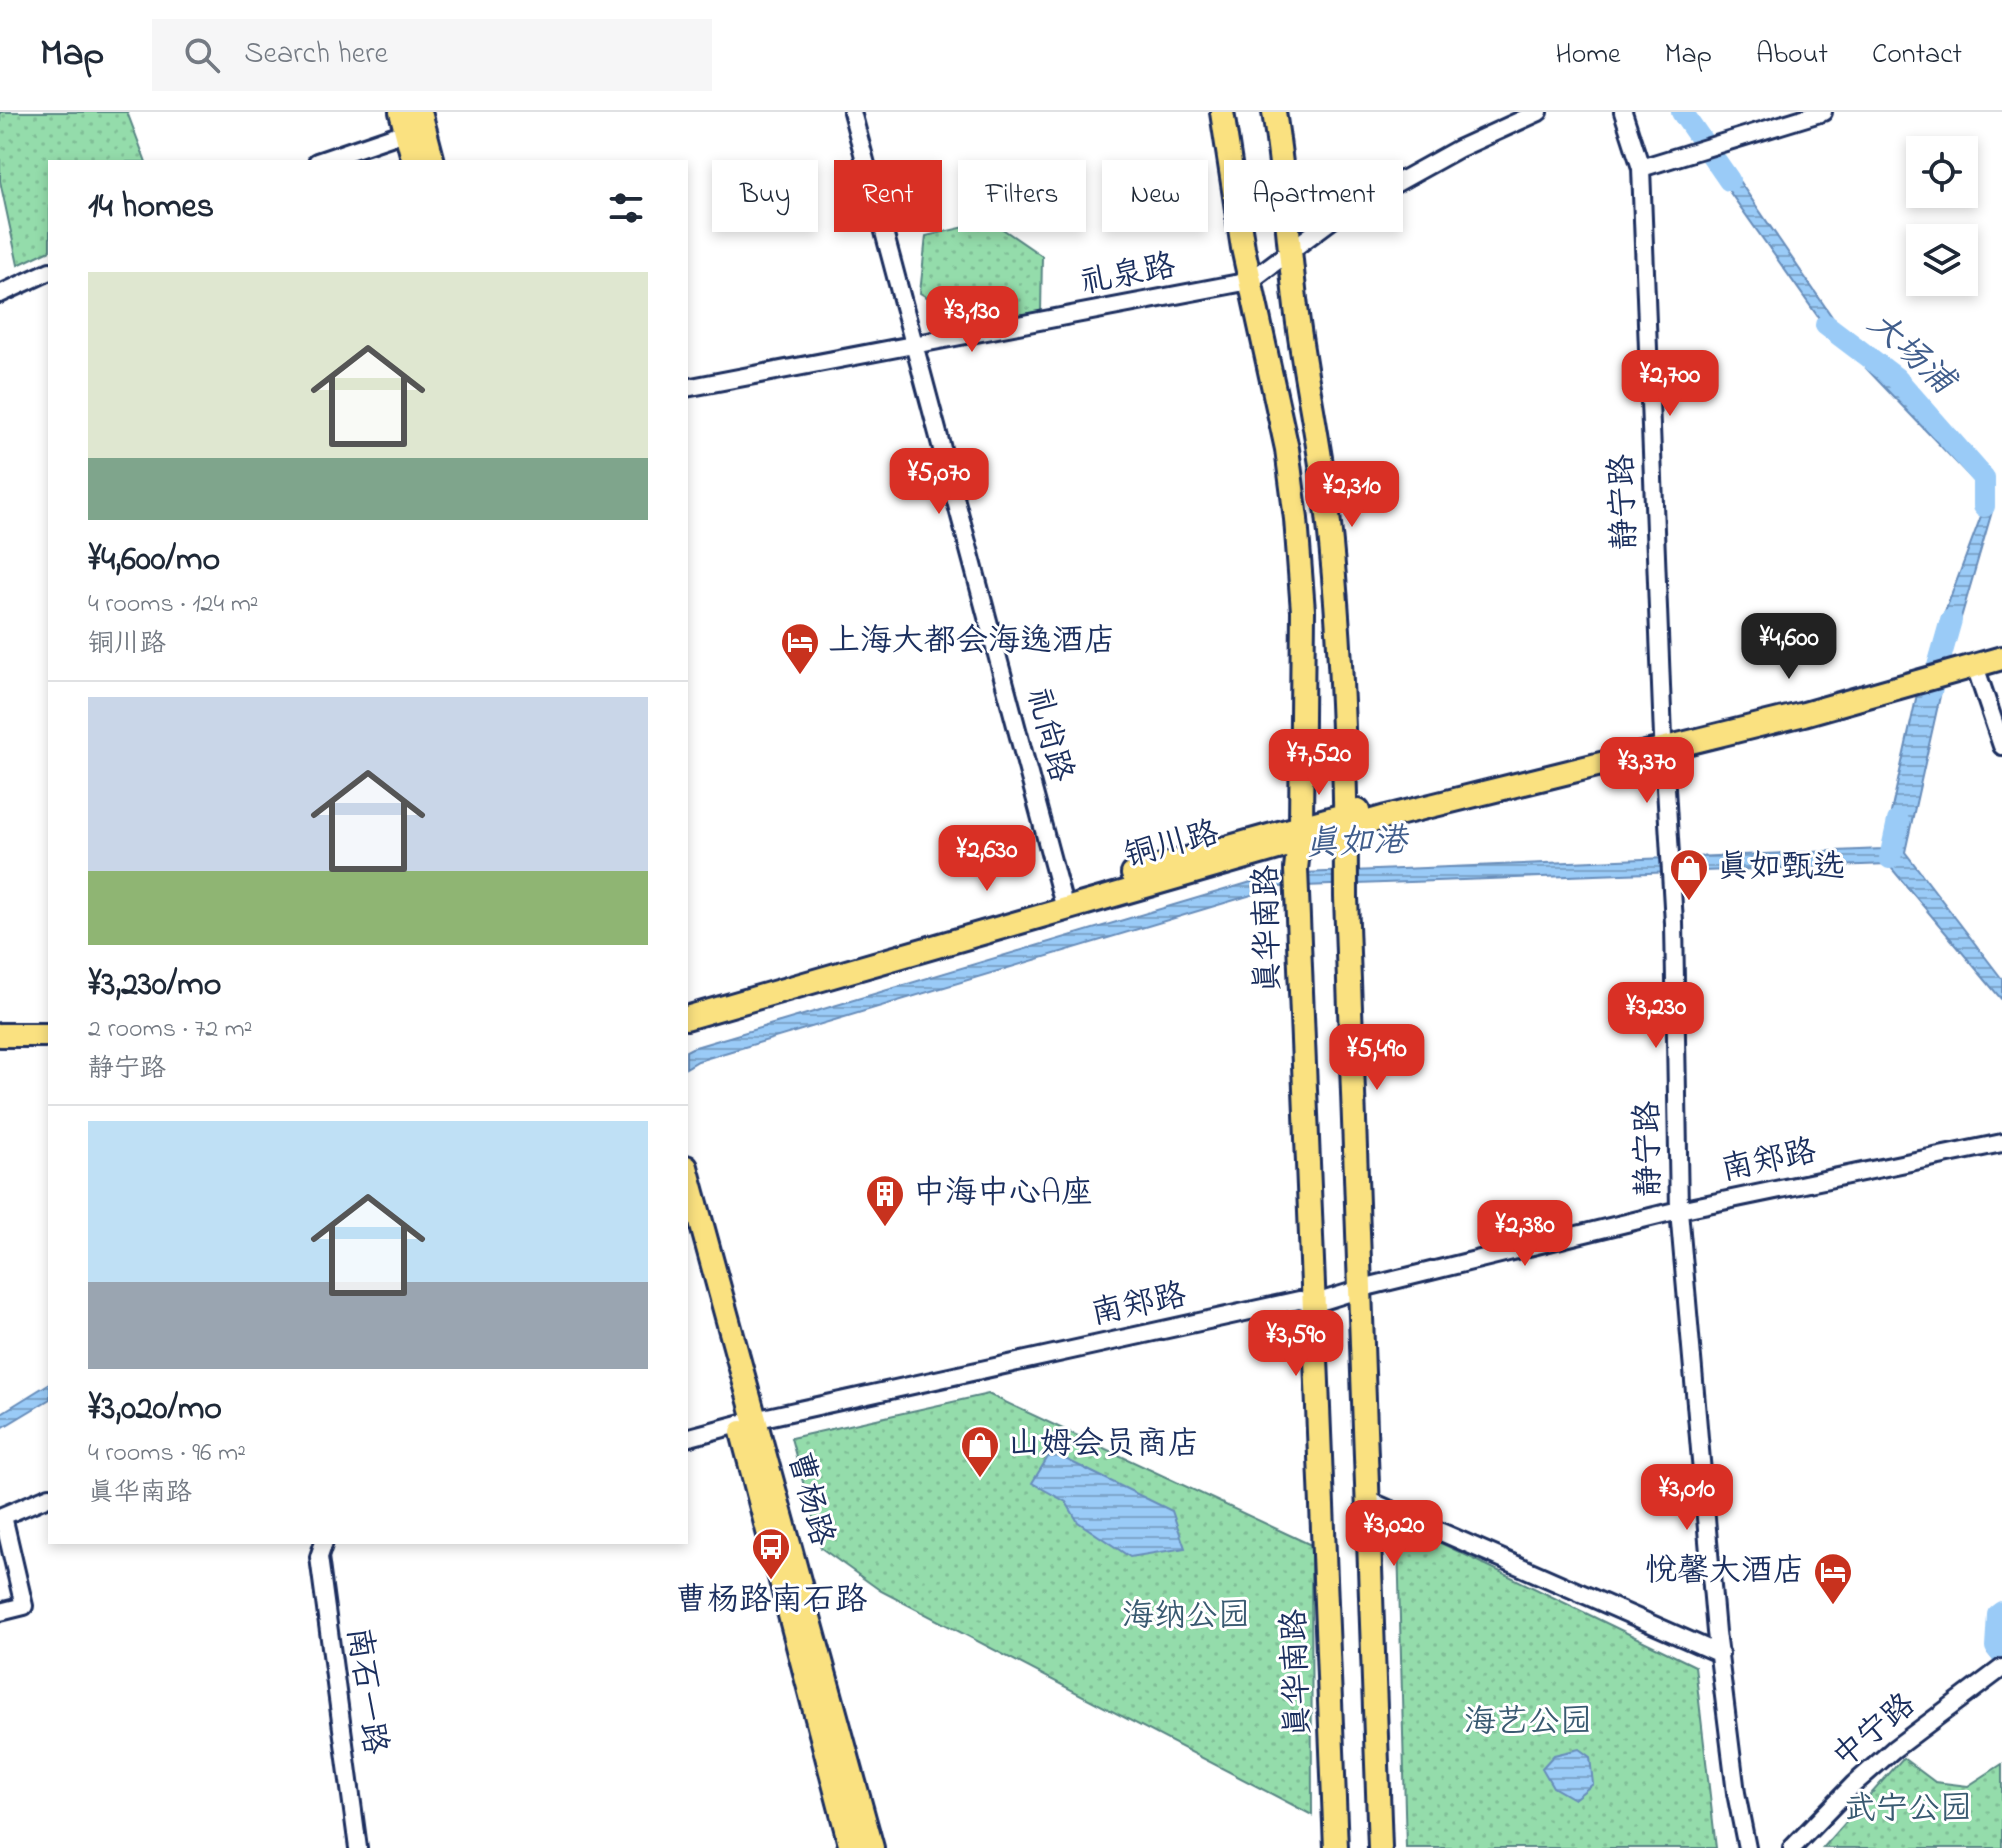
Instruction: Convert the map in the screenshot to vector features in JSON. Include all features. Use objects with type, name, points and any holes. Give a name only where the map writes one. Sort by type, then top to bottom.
[{"type":"main road","name":"真华南路","points":[[1222,112],[1250,281],[1287,449],[1303,611],[1300,834],[1296,869],[1336,1848]]},
{"type":"main road","points":[[1274,112],[1292,248],[1295,300],[1328,513],[1347,821],[1346,897],[1380,1848]]},
{"type":"main road","points":[[413,120],[414,160]]},
{"type":"main road","points":[[413,120],[432,160]]},
{"type":"main road","name":"铜川路","points":[[1960,666],[2002,646]]},
{"type":"main road","name":"铜川路","points":[[688,1002],[1063,902],[1347,821],[1663,744],[1925,674],[2002,658]]},
{"type":"main road","name":"铜川路","points":[[688,1017],[1063,902]]},
{"type":"main road","points":[[0,1035],[48,1035]]},
{"type":"main road","name":"曹杨路","points":[[688,1182],[851,1848]]},
{"type":"main road","name":"曹杨路","points":[[688,1229],[872,1848]]},
{"type":"street","name":"礼尚路","points":[[852,112],[1063,902]]},
{"type":"street","name":"礼泉路","points":[[688,388],[1250,281],[1337,216],[1458,149],[1539,112]]},
{"type":"street","name":"静宁路","points":[[1623,112],[1641,168],[1663,744],[1671,857],[1679,1210],[1720,1654],[1736,1793],[1747,1848]]},
{"type":"street","points":[[1641,168],[1823,112]]},
{"type":"street","points":[[322,160],[413,120]]},
{"type":"street","points":[[0,294],[48,272]]},
{"type":"street","points":[[1960,666],[1998,724],[2002,746]]},
{"type":"street","name":"南郑路","points":[[688,1437],[1299,1300],[1316,1303],[1679,1210],[2002,1143]]},
{"type":"street","points":[[0,1612],[24,1606],[2,1516],[48,1497]]},
{"type":"street","points":[[1368,1500],[1720,1654]]},
{"type":"street","name":"南石一路","points":[[323,1544],[319,1557],[358,1848]]},
{"type":"street","name":"中宁路","points":[[1792,1848],[1854,1784],[1894,1749],[2001,1669]]},
{"type":"green space","points":[[0,112],[127,112],[145,160],[48,160],[48,251],[18,265],[0,181]]},
{"type":"green space","points":[[958,229],[958,232],[1007,232],[1042,256],[1041,312],[966,321],[920,293],[926,236]]},
{"type":"green space","name":"海纳公园","points":[[988,1394],[1311,1545],[1312,1815],[881,1591],[821,1548],[791,1438]]},
{"type":"green space","name":"海艺公园","points":[[1418,1532],[1695,1666],[1716,1848],[1406,1848],[1398,1542]]},
{"type":"green space","name":"武宁公园","points":[[1903,1758],[1935,1782],[1968,1786],[2002,1764],[2002,1848],[1823,1848]]},
{"type":"water","points":[[1674,112],[1692,112],[1709,136],[1693,140]]},
{"type":"water","points":[[1722,156],[1850,343],[1896,378],[1984,478],[1993,508],[1960,621],[1943,647],[1935,651],[1942,620],[1984,508],[1974,481],[1821,321],[1707,160]]},
{"type":"water","points":[[1942,687],[1905,852],[2002,979],[2002,1000],[1888,864],[1278,887],[698,1061],[688,1067],[688,1050],[692,1048],[1278,874],[1883,849],[1917,694]]},
{"type":"water","points":[[48,1384],[48,1400],[0,1429],[0,1414]]},
{"type":"water","points":[[1051,1452],[1172,1511],[1185,1548],[1130,1557],[1078,1522],[1066,1502],[1032,1483]]},
{"type":"water","points":[[2002,1602],[1996,1646],[2002,1654],[2002,1670],[1988,1653],[1990,1614]]},
{"type":"water","points":[[1579,1749],[1590,1757],[1593,1784],[1574,1799],[1553,1787],[1542,1768],[1554,1755]]},
{"type":"waterway","name":"大场浦","points":[[1682,112],[1729,180]]},
{"type":"waterway","name":"大场浦","points":[[1826,325],[1896,378],[1984,478],[1984,506]]},
{"type":"waterway","name":"大场浦","points":[[1931,691],[1951,620]]},
{"type":"waterway","name":"大场浦","points":[[1890,858],[1898,821]]},
{"type":"waterway","name":"真如港","points":[[2002,1612],[1998,1615],[1996,1647],[2002,1655]]},
{"type":"place","name":"上海大都会海逸酒店","points":[[800,676]]},
{"type":"place","name":"真如甄选","points":[[1689,902]]},
{"type":"place","name":"中海中心A座","points":[[885,1228]]},
{"type":"place","name":"山姆会员商店","points":[[980,1479]]},
{"type":"place","name":"曹杨路南石路","points":[[771,1581]]},
{"type":"place","name":"悦馨大酒店","points":[[1833,1606]]}]
